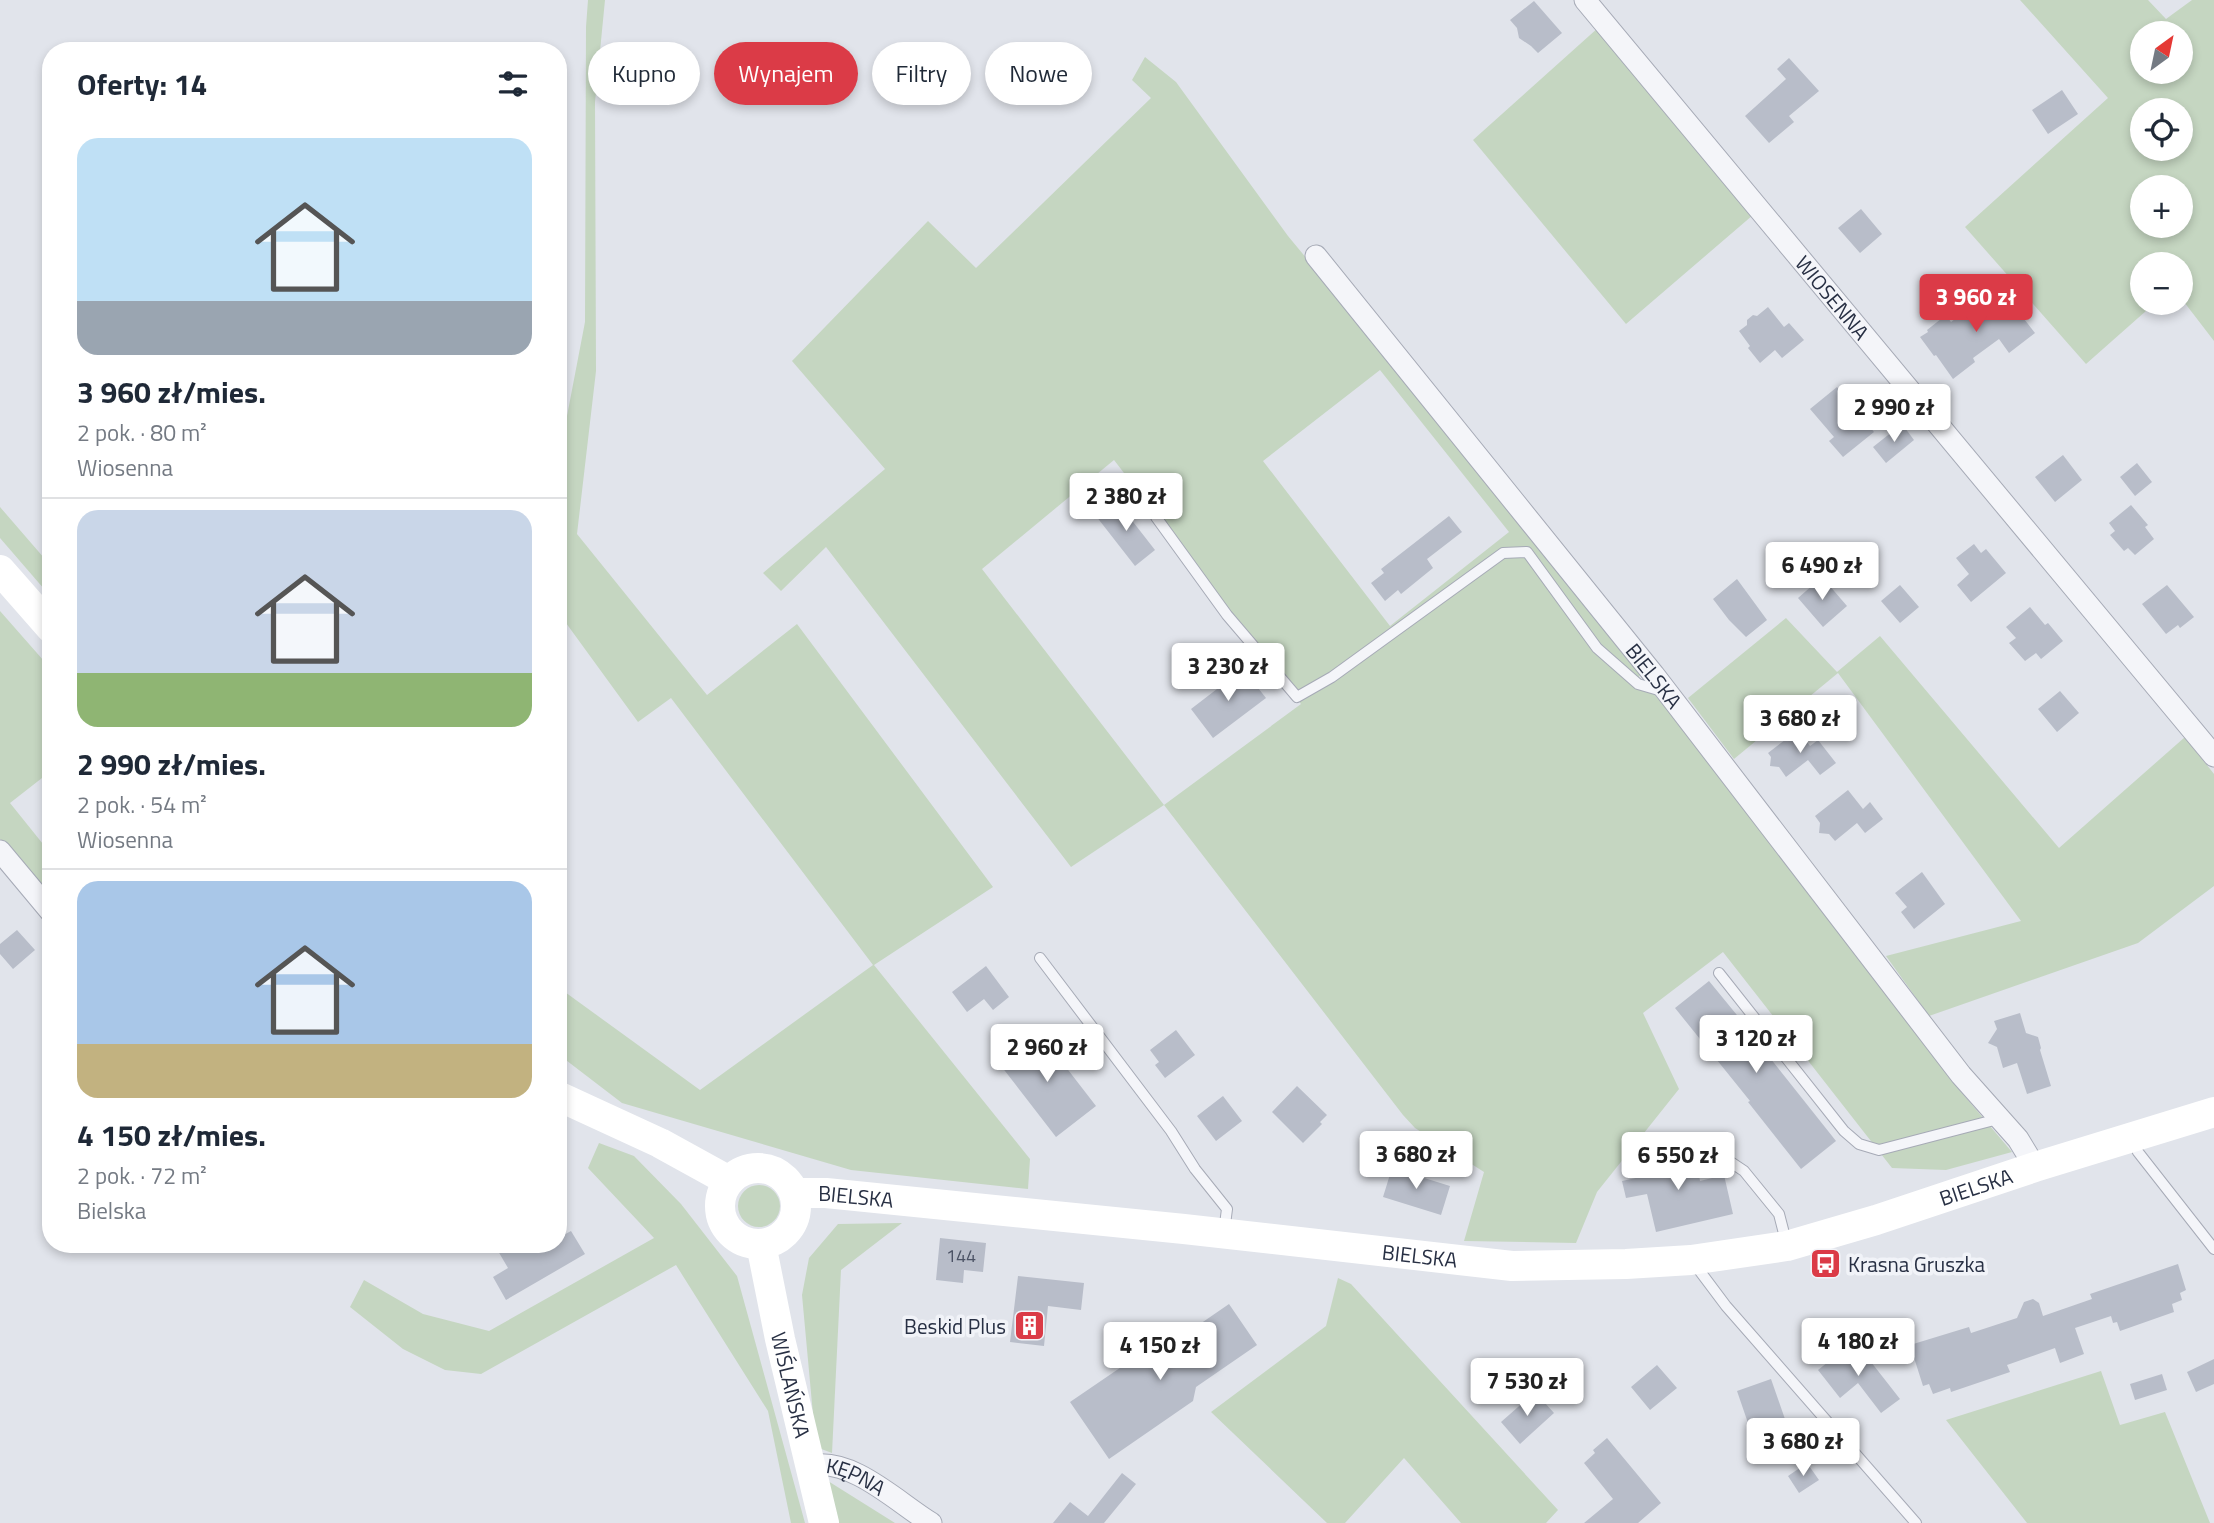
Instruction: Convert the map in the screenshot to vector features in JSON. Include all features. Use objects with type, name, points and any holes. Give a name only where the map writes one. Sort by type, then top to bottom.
[{"type":"street","name":"WIOSENNA","points":[[1585,0],[2214,756]]},
{"type":"street","name":"BIELSKA","points":[[1316,256],[1668,693],[1961,1075],[2018,1139],[2035,1167]]},
{"type":"street","points":[[0,570],[42,618]]},
{"type":"street","points":[[0,851],[42,901]]},
{"type":"street","points":[[567,1100],[660,1143],[729,1181]]},
{"type":"street","name":"BIELSKA","points":[[795,1194],[826,1193],[1512,1266],[1626,1264],[1691,1260],[1787,1246],[2214,1112]]},
{"type":"street","points":[[748,1168],[771,1169],[789,1183],[795,1194],[797,1205],[790,1227],[782,1236],[772,1241],[748,1243],[736,1237],[721,1217],[719,1204],[722,1192],[737,1173],[748,1168]]},
{"type":"street","name":"WIŚLAŃSKA","points":[[761,1244],[780,1339],[824,1523]]},
{"type":"street","name":"KĘPNA","points":[[811,1466],[821,1464],[848,1468],[931,1523]]},
{"type":"lane","points":[[1156,517],[1227,615],[1297,697],[1332,677],[1503,553],[1527,552],[1597,648],[1638,684],[1668,693]]},
{"type":"lane","points":[[1040,958],[1227,1209],[1224,1234]]},
{"type":"lane","points":[[1719,973],[1844,1131],[1859,1144],[1879,1150],[1998,1119]]},
{"type":"lane","points":[[2131,1138],[2138,1152],[2214,1248]]},
{"type":"lane","points":[[1685,1140],[1703,1165],[1732,1163],[1744,1171],[1779,1214],[1787,1246]]},
{"type":"lane","points":[[1691,1260],[1726,1306],[1916,1523]]},
{"type":"green space","points":[[588,0],[605,0],[601,42],[588,42],[588,105],[595,105],[596,371],[577,534],[707,695],[797,624],[993,887],[874,965],[1030,1159],[1028,1189],[851,1170],[622,1103],[567,1061],[567,994],[700,1090],[873,965],[671,698],[638,722],[567,624],[567,416],[585,322],[586,27]]},
{"type":"green space","points":[[2020,0],[2148,0],[2166,19],[2192,0],[2214,0],[2214,341],[2193,314],[2193,252],[2130,252],[2130,315],[2141,315],[2086,364],[1965,227],[2108,98]]},
{"type":"green space","points":[[1599,27],[1753,215],[1626,324],[1473,140]]},
{"type":"green space","points":[[1145,57],[1176,82],[1288,236],[1538,538],[1642,671],[1639,677],[1674,717],[1962,1093],[2012,1152],[1946,1170],[1892,1168],[1723,952],[1643,1013],[1679,1089],[1597,1192],[1576,1243],[1464,1241],[1484,1172],[1415,1128],[1403,1115],[1164,805],[1071,867],[826,547],[781,591],[763,573],[885,469],[792,361],[928,221],[976,268],[1151,98],[1132,80]],"holes":[[[1380,370],[1509,532],[1390,626],[1263,461]],[[1114,460],[1301,704],[1164,805],[982,569]]]},
{"type":"green space","points":[[0,507],[42,556],[42,587],[0,538]]},
{"type":"green space","points":[[0,611],[42,659],[42,778],[10,803],[42,843],[42,889],[0,839]]},
{"type":"green space","points":[[1786,618],[1837,672],[1880,636],[2059,848],[2185,737],[2214,774],[2214,886],[2138,943],[1929,1016],[1886,956],[2021,921],[1838,673],[1734,759],[1688,698]]},
{"type":"green space","points":[[599,1143],[634,1156],[681,1204],[737,1276],[805,1523],[791,1523],[768,1411],[676,1265],[481,1374],[445,1370],[403,1349],[350,1307],[364,1280],[423,1314],[489,1331],[654,1238],[588,1168]]},
{"type":"green space","points":[[759,1185],[774,1191],[780,1206],[774,1221],[759,1227],[744,1221],[738,1206],[744,1191]]},
{"type":"green space","points":[[902,1223],[841,1270],[832,1453],[816,1447],[802,1295],[809,1258],[838,1224]]},
{"type":"green space","points":[[1338,1278],[1351,1284],[1558,1510],[1546,1523],[1461,1523],[1404,1458],[1345,1523],[1327,1523],[1211,1412],[1326,1326]]},
{"type":"green space","points":[[2101,1371],[2120,1425],[2165,1412],[2210,1523],[2027,1523],[1946,1420]]},
{"type":"green space","points":[[828,1481],[895,1523],[839,1523]]},
{"type":"building","points":[[1534,1],[1562,33],[1538,53],[1519,38],[1517,28],[1510,20]]},
{"type":"building","points":[[1789,58],[1819,91],[1789,116],[1794,122],[1769,143],[1745,116],[1786,79],[1777,69]]},
{"type":"building","points":[[2062,90],[2078,114],[2048,134],[2032,110]]},
{"type":"building","points":[[1861,209],[1882,234],[1860,253],[1838,228]]},
{"type":"building","points":[[1992,295],[1999,303],[2007,297],[2035,333],[2009,353],[1999,339],[1973,358],[1975,362],[1953,379],[1920,337],[1946,315],[1951,322],[1967,310],[1970,313]]},
{"type":"building","points":[[1768,307],[1784,327],[1789,323],[1804,340],[1782,358],[1775,350],[1760,363],[1739,331],[1753,315],[1757,316]]},
{"type":"building","points":[[1837,387],[1848,400],[1854,401],[1858,412],[1874,432],[1843,457],[1829,441],[1834,437],[1810,409]]},
{"type":"building","points":[[1902,424],[1914,440],[1886,463],[1873,447]]},
{"type":"building","points":[[2063,455],[2082,480],[2055,502],[2035,477]]},
{"type":"building","points":[[2137,463],[2152,482],[2135,496],[2120,477]]},
{"type":"building","points":[[1116,500],[1155,550],[1135,566],[1096,516]]},
{"type":"building","points":[[2131,505],[2148,525],[2145,527],[2154,539],[2135,555],[2128,548],[2124,551],[2110,535],[2115,531],[2109,523]]},
{"type":"building","points":[[1449,516],[1462,532],[1427,559],[1433,568],[1401,594],[1398,590],[1385,601],[1371,583],[1384,573],[1381,569]]},
{"type":"building","points":[[1974,544],[1981,553],[1986,549],[2006,573],[1971,602],[1957,585],[1969,574],[1956,558]]},
{"type":"building","points":[[1822,577],[1847,606],[1823,627],[1798,598]]},
{"type":"building","points":[[1737,579],[1767,620],[1746,637],[1713,599]]},
{"type":"building","points":[[1900,585],[1919,607],[1900,623],[1881,601]]},
{"type":"building","points":[[2167,585],[2194,617],[2180,628],[2178,625],[2166,634],[2142,604]]},
{"type":"building","points":[[2030,607],[2063,641],[2041,659],[2036,653],[2025,661],[2009,643],[2016,638],[2006,627]]},
{"type":"building","points":[[1243,669],[1266,698],[1213,738],[1191,709]]},
{"type":"building","points":[[2060,691],[2079,713],[2057,732],[2038,709]]},
{"type":"building","points":[[1798,730],[1810,746],[1818,740],[1836,763],[1820,775],[1808,760],[1786,777],[1779,767],[1770,766],[1771,757],[1768,753]]},
{"type":"building","points":[[1848,790],[1863,809],[1870,802],[1883,819],[1865,833],[1857,823],[1835,841],[1829,834],[1819,833],[1820,823],[1815,816]]},
{"type":"building","points":[[1922,872],[1945,904],[1914,929],[1901,912],[1907,907],[1895,893]]},
{"type":"building","points":[[17,930],[35,950],[13,969],[0,954],[0,944]]},
{"type":"building","points":[[986,966],[1009,997],[993,1010],[984,999],[967,1012],[952,992]]},
{"type":"building","points":[[1709,981],[1836,1141],[1801,1169],[1675,1008]]},
{"type":"building","points":[[2020,1013],[2026,1033],[2038,1037],[2051,1086],[2027,1094],[2017,1063],[2003,1068],[1997,1047],[1988,1043],[1997,1029],[1994,1021]]},
{"type":"building","points":[[1176,1030],[1195,1055],[1165,1078],[1155,1065],[1159,1062],[1150,1050]]},
{"type":"building","points":[[1038,1031],[1096,1106],[1056,1137],[998,1062]]},
{"type":"building","points":[[1297,1086],[1327,1115],[1303,1143],[1272,1112]]},
{"type":"building","points":[[1223,1096],[1242,1121],[1216,1141],[1197,1116]]},
{"type":"building","points":[[1679,1147],[1686,1178],[1699,1175],[1700,1181],[1724,1175],[1733,1214],[1656,1232],[1647,1194],[1626,1198],[1622,1181],[1645,1176],[1640,1156]]},
{"type":"building","points":[[1392,1168],[1450,1186],[1441,1215],[1383,1197]]},
{"type":"building","points":[[571,1231],[585,1254],[506,1300],[493,1277],[508,1268],[499,1253],[567,1253],[567,1233]]},
{"type":"building","points":[[940,1238],[986,1243],[983,1272],[964,1270],[963,1283],[936,1280]]},
{"type":"building","points":[[2178,1264],[2186,1290],[2180,1293],[2182,1300],[2172,1304],[2174,1312],[2120,1331],[2111,1316],[2075,1328],[2084,1354],[2060,1363],[2055,1348],[2007,1365],[2010,1372],[1951,1392],[1950,1388],[1933,1394],[1929,1384],[1923,1386],[1910,1345],[1969,1327],[1971,1333],[2017,1318],[2024,1302],[2033,1299],[2039,1303],[2043,1316],[2092,1299],[2090,1294]]},
{"type":"building","name":"Beskid Plus","points":[[1018,1276],[1084,1283],[1081,1310],[1048,1306],[1044,1346],[1010,1342]]},
{"type":"building","points":[[1229,1304],[1257,1345],[1196,1387],[1193,1401],[1109,1459],[1070,1402],[1155,1344],[1168,1346]]},
{"type":"building","points":[[1848,1346],[1858,1358],[1864,1353],[1900,1399],[1881,1413],[1858,1383],[1840,1398],[1818,1370]]},
{"type":"building","points":[[2214,1359],[2214,1384],[2196,1392],[2187,1372]]},
{"type":"building","points":[[1657,1365],[1677,1388],[1650,1410],[1631,1387]]},
{"type":"building","points":[[2162,1374],[2167,1390],[2135,1400],[2130,1384]]},
{"type":"building","points":[[1771,1379],[1793,1442],[1759,1455],[1737,1391]]},
{"type":"building","points":[[1535,1392],[1554,1413],[1520,1444],[1501,1422]]},
{"type":"building","points":[[1607,1438],[1661,1503],[1638,1523],[1584,1523],[1613,1499],[1584,1463],[1595,1453],[1593,1450]]},
{"type":"building","points":[[1807,1463],[1819,1480],[1799,1493],[1788,1476]]},
{"type":"building","points":[[1122,1473],[1136,1484],[1104,1523],[1053,1523],[1070,1502],[1088,1516]]},
{"type":"place","name":"Krasna Gruszka","points":[[1825,1264]]},
{"type":"place","name":"Beskid Plus","points":[[1029,1326]]}]
